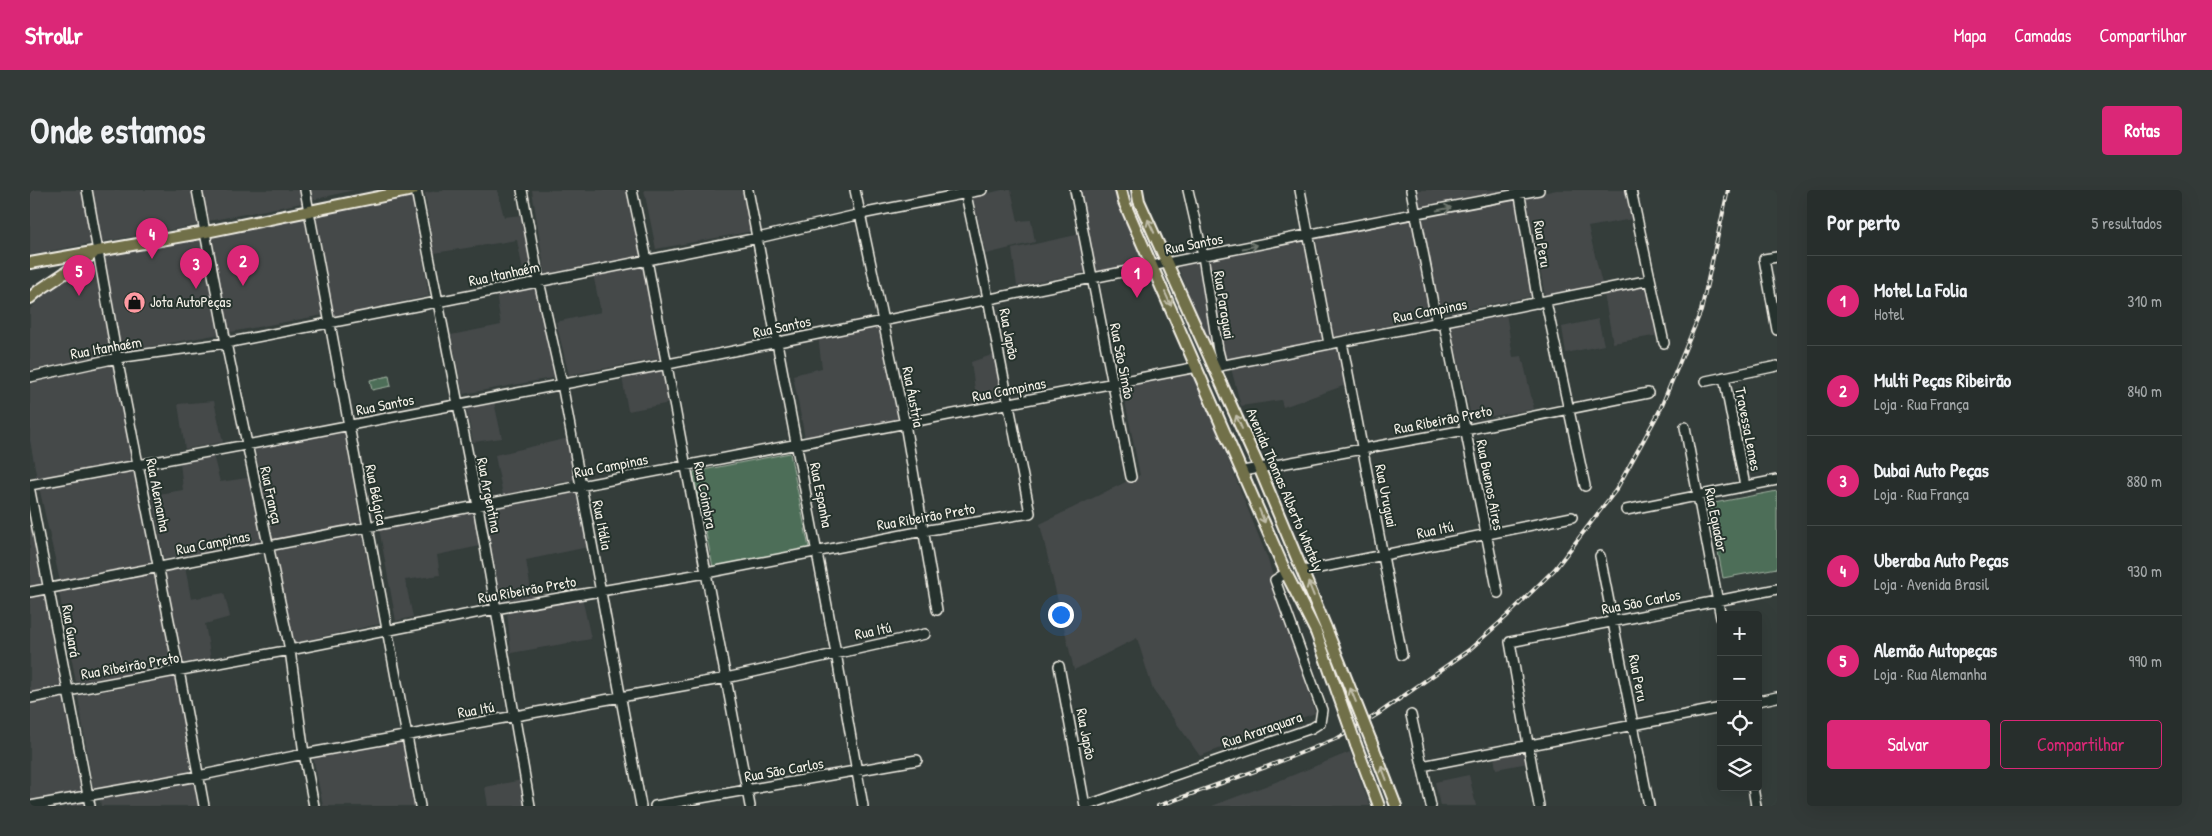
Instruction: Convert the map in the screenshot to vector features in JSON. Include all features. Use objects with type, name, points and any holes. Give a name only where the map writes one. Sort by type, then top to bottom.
[{"type":"main road","points":[[30,263],[309,213],[414,190]]},
{"type":"main road","name":"Avenida Thomas Alberto Whately","points":[[1122,190],[1124,202],[1154,266],[1286,573],[1321,630],[1371,740],[1396,806]]},
{"type":"main road","name":"Avenida Thomas Alberto Whately","points":[[1137,190],[1139,201],[1219,367],[1259,467],[1304,571],[1356,745],[1379,806]]},
{"type":"main road","points":[[30,298],[98,251]]},
{"type":"street","name":"Rua Alemanha","points":[[87,190],[116,358],[159,567],[204,806]]},
{"type":"street","name":"Rua França","points":[[197,190],[226,344],[290,650],[304,754],[314,806]]},
{"type":"street","name":"Rua Bélgica","points":[[305,190],[420,806]]},
{"type":"street","name":"Rua Argentina","points":[[414,190],[478,506],[530,806]]},
{"type":"street","name":"Rua Itália","points":[[522,190],[539,281],[562,384],[641,806]]},
{"type":"street","name":"Rua Coimbra","points":[[632,190],[647,260],[750,806]]},
{"type":"street","name":"Rua Espanha","points":[[748,190],[778,342],[863,806]]},
{"type":"street","name":"Rua Áustria","points":[[855,190],[905,424],[937,610]]},
{"type":"street","name":"Rua Itanhaém","points":[[30,377],[116,358],[226,344],[758,238],[860,214],[982,190]]},
{"type":"street","name":"Rua São Simão","points":[[1075,190],[1131,477]]},
{"type":"street","name":"Rua Paraguai","points":[[1188,190],[1203,256],[1219,367]]},
{"type":"street","points":[[1300,190],[1310,235],[1328,344]]},
{"type":"street","name":"Rua Buenos Aires","points":[[1411,190],[1465,430],[1498,593]]},
{"type":"street","name":"Rua Santos","points":[[30,484],[458,405],[1519,192],[1538,190]]},
{"type":"street","points":[[1631,190],[1664,343]]},
{"type":"street","name":"Rua Japão","points":[[965,192],[988,298],[1030,513]]},
{"type":"street","name":"Rua Peru","points":[[1519,192],[1542,302],[1585,486]]},
{"type":"street","points":[[1777,256],[1764,259],[1777,330]]},
{"type":"street","name":"Rua Campinas","points":[[1219,367],[1650,280]]},
{"type":"street","name":"Rua Uruguai","points":[[1342,342],[1402,655]]},
{"type":"street","points":[[1706,381],[1777,366]]},
{"type":"street","name":"Rua Campinas","points":[[30,592],[1197,367]]},
{"type":"street","name":"Travessa Lemes","points":[[1724,377],[1745,486]]},
{"type":"street","name":"Rua Ribeirão Preto","points":[[1243,471],[1362,450],[1648,393]]},
{"type":"street","name":"Rua Equador","points":[[1684,427],[1720,611]]},
{"type":"street","points":[[1626,510],[1777,480]]},
{"type":"street","name":"Rua Guará","points":[[30,491],[90,806]]},
{"type":"street","name":"Rua Ribeirão Preto","points":[[30,698],[290,650],[495,609],[601,592],[1030,513]]},
{"type":"street","name":"Rua Itú","points":[[1304,571],[1572,517]]},
{"type":"street","name":"Rua Peru","points":[[1600,556],[1649,806]]},
{"type":"street","name":"Rua Araraquara","points":[[1085,806],[1312,728],[1320,722],[1322,710],[1275,580],[1286,573]]},
{"type":"street","name":"Rua São Carlos","points":[[1528,745],[1510,642],[1777,589]]},
{"type":"street","name":"Rua Itú","points":[[30,806],[198,776],[304,754],[726,678],[926,634]]},
{"type":"street","name":"Rua Japão","points":[[1059,666],[1085,806]]},
{"type":"street","points":[[1762,700],[1777,697]]},
{"type":"street","points":[[1422,766],[1717,709]]},
{"type":"street","points":[[1411,715],[1431,806]]},
{"type":"street","points":[[1528,745],[1539,806]]},
{"type":"street","name":"Rua São Carlos","points":[[655,806],[917,760]]},
{"type":"street","points":[[1754,791],[1756,806]]},
{"type":"shaded area","points":[[30,190],[82,190],[92,243],[30,255]]},
{"type":"shaded area","points":[[91,190],[192,190],[199,225],[101,242]]},
{"type":"shaded area","points":[[201,190],[300,190],[302,203],[208,221]]},
{"type":"shaded area","points":[[310,190],[354,190],[312,200]]},
{"type":"shaded area","points":[[445,190],[497,190],[504,217],[522,215],[538,274],[524,275],[517,240],[434,253],[425,193]]},
{"type":"shaded area","points":[[532,190],[628,190],[642,255],[545,274]]},
{"type":"shaded area","points":[[644,190],[744,190],[753,231],[656,249]]},
{"type":"shaded area","points":[[1002,190],[1011,190],[1018,221],[1031,220],[1035,242],[986,254],[973,197]]},
{"type":"shaded area","points":[[1079,190],[1118,190],[1149,264],[1095,274]]},
{"type":"shaded area","points":[[1415,190],[1508,190],[1419,210]]},
{"type":"shaded area","points":[[1557,190],[1627,190],[1632,219],[1588,227],[1602,284],[1545,296],[1526,196]]},
{"type":"shaded area","points":[[412,194],[429,296],[334,316],[316,216]]},
{"type":"shaded area","points":[[1516,197],[1534,296],[1440,314],[1421,219]]},
{"type":"shaded area","points":[[304,218],[323,315],[121,352],[104,256]]},
{"type":"shaded area","points":[[1414,218],[1431,317],[1333,337],[1316,238]]},
{"type":"shaded area","points":[[1081,234],[1088,272],[1017,286],[1012,249]]},
{"type":"shaded area","points":[[1306,239],[1324,340],[1216,363],[1177,264]]},
{"type":"shaded area","points":[[645,263],[662,358],[569,375],[556,322],[601,312],[593,274]]},
{"type":"shaded area","points":[[93,264],[113,355],[30,370],[30,309],[54,286]]},
{"type":"shaded area","points":[[1648,283],[1659,335],[1613,343],[1604,294]]},
{"type":"shaded area","points":[[535,285],[557,377],[463,394],[451,335],[501,325],[496,293]]},
{"type":"shaded area","points":[[1506,313],[1513,357],[1522,356],[1534,409],[1472,420],[1450,325]]},
{"type":"shaded area","points":[[1598,319],[1604,345],[1566,353],[1562,327]]},
{"type":"shaded area","points":[[881,322],[900,419],[805,438],[793,375],[822,368],[818,336]]},
{"type":"shaded area","points":[[1339,347],[1346,385],[1283,407],[1281,400],[1241,406],[1231,368]]},
{"type":"shaded area","points":[[995,354],[1003,397],[977,403],[971,362]]},
{"type":"shaded area","points":[[112,364],[132,460],[37,479],[30,440],[30,380]]},
{"type":"shaded area","points":[[663,368],[670,403],[628,411],[622,377]]},
{"type":"shaded area","points":[[1193,372],[1267,557],[1315,713],[1200,756],[1153,690],[1137,638],[1074,670],[1040,524],[1140,475],[1122,386]]},
{"type":"shaded area","points":[[214,401],[223,442],[185,449],[178,404]]},
{"type":"shaded area","points":[[494,402],[502,438],[473,442],[466,407]]},
{"type":"shaded area","points":[[344,431],[379,624],[294,643],[255,448]]},
{"type":"shaded area","points":[[569,438],[576,479],[503,495],[495,455]]},
{"type":"shaded area","points":[[213,455],[220,482],[254,477],[267,541],[164,559],[152,495],[183,490],[180,462]]},
{"type":"shaded area","points":[[135,470],[153,563],[60,581],[39,487]]},
{"type":"shaded area","points":[[578,492],[588,547],[526,560],[532,597],[501,601],[485,510]]},
{"type":"shaded area","points":[[474,509],[480,546],[437,555],[440,575],[405,580],[413,617],[396,621],[379,528]]},
{"type":"shaded area","points":[[30,521],[84,806],[30,806]]},
{"type":"shaded area","points":[[185,566],[191,599],[224,593],[230,617],[205,624],[211,660],[182,663],[164,571]]},
{"type":"shaded area","points":[[155,571],[173,669],[76,682],[59,592]]},
{"type":"shaded area","points":[[582,597],[591,639],[511,653],[507,611]]},
{"type":"shaded area","points":[[176,677],[191,772],[93,789],[78,696]]},
{"type":"shaded area","points":[[403,736],[416,806],[323,806],[313,756]]},
{"type":"shaded area","points":[[1521,751],[1526,754],[1528,763],[1496,769],[1494,757]]},
{"type":"shaded area","points":[[1350,752],[1370,806],[1212,806],[1281,780]]},
{"type":"shaded area","points":[[1469,775],[1476,806],[1440,806],[1435,782]]},
{"type":"shaded area","points":[[528,779],[533,806],[488,806],[485,787]]},
{"type":"shaded area","points":[[194,781],[198,806],[101,806],[100,800]]},
{"type":"green space","points":[[389,376],[391,386],[372,390],[370,380]]},
{"type":"green space","points":[[790,453],[809,548],[713,567],[693,472]]},
{"type":"green space","points":[[1777,491],[1777,568],[1723,578],[1709,504]]},
{"type":"railway","points":[[1158,806],[1266,767],[1338,738],[1378,714],[1469,650],[1555,569],[1616,490],[1659,412],[1701,311],[1728,190]]},
{"type":"place","name":"Uberaba Auto Peças","points":[[152,259]]},
{"type":"place","name":"Multi Peças Ribeirão","points":[[243,286]]},
{"type":"place","name":"Dubai Auto Peças","points":[[196,289]]},
{"type":"place","name":"Alemão Autopeças","points":[[79,296]]},
{"type":"place","name":"Motel La Folia","points":[[1137,298]]},
{"type":"place","name":"Jota AutoPeças","points":[[134,302]]}]
